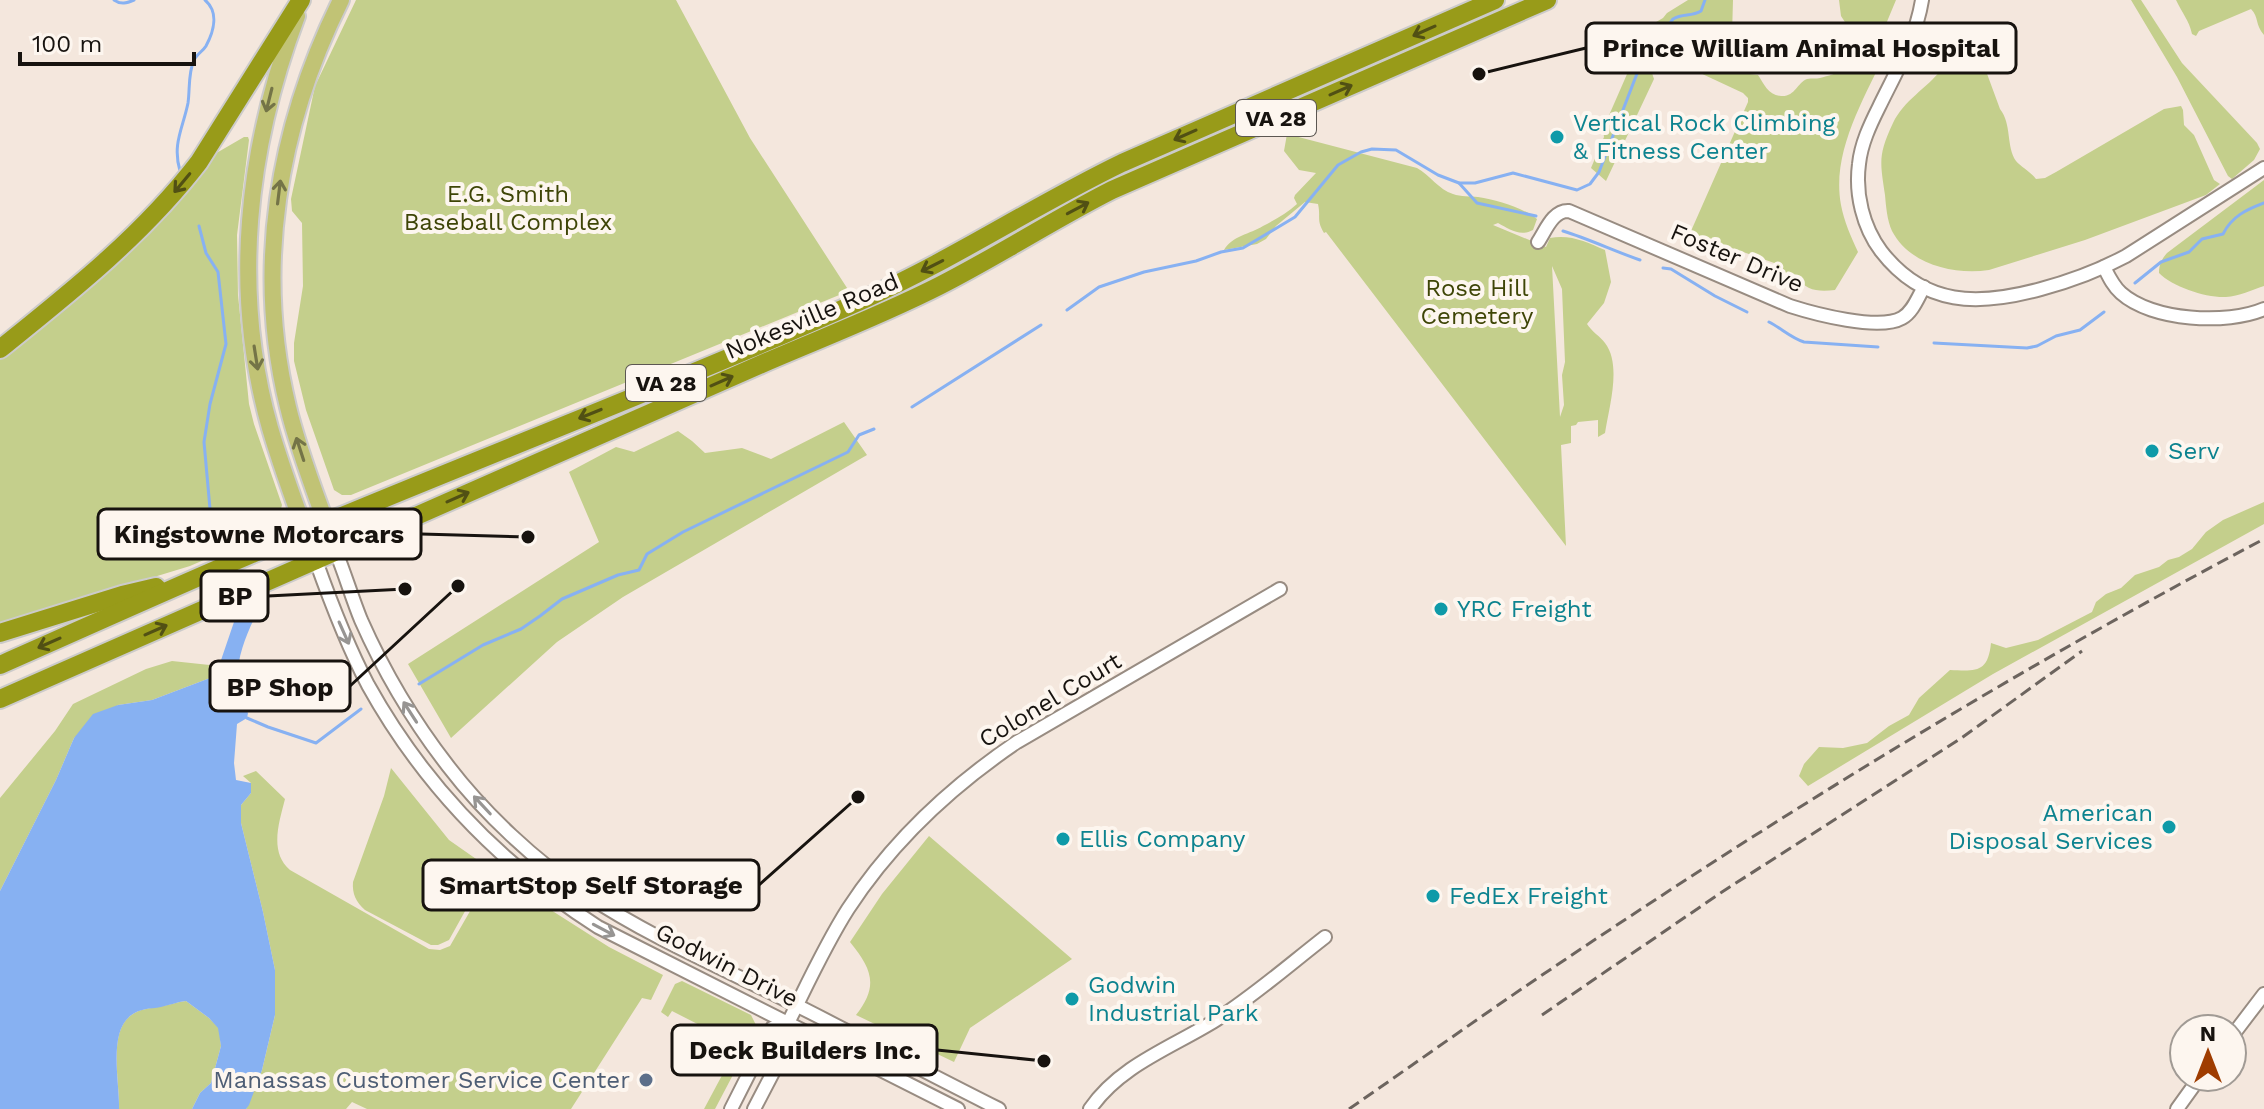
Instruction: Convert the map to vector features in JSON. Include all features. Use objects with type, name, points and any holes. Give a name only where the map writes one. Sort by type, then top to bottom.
[{"type":"highway","points":[[0,349],[115,254],[176,191],[199,162],[302,0]]},
{"type":"highway","name":"Nokesville Road","points":[[0,665],[305,531],[865,299],[959,252],[1122,163],[1495,0]]},
{"type":"highway","name":"Nokesville Road","points":[[0,701],[880,314],[941,285],[1112,190],[1547,0]]},
{"type":"highway","points":[[0,633],[122,595],[197,578]]},
{"type":"main road","name":"Godwin Drive","points":[[302,0],[266,110],[257,156],[249,240],[250,305],[260,385],[270,426],[316,561]]},
{"type":"main road","name":"Godwin Drive","points":[[336,552],[288,406],[277,342],[273,267],[286,146],[310,69],[341,0]]},
{"type":"street","points":[[1922,0],[1910,42],[1863,145],[1858,180],[1864,214],[1878,246],[1894,266],[1924,287],[1959,299],[1994,300],[2070,281],[2104,267],[2264,168]]},
{"type":"street","name":"Foster Drive","points":[[1538,242],[1556,214],[1569,211],[1790,306],[1845,319],[1887,321],[1902,318],[1910,311],[1924,287]]},
{"type":"street","points":[[2104,267],[2119,292],[2143,307],[2217,320],[2264,309]]},
{"type":"street","name":"Godwin Drive","points":[[336,552],[360,617],[397,692],[449,768],[510,834],[564,879],[604,906],[999,1109]]},
{"type":"street","name":"Godwin Drive","points":[[316,561],[348,643],[388,719],[422,767],[496,851],[557,900],[598,927],[958,1109]]},
{"type":"street","name":"Colonel Court","points":[[788,1023],[831,937],[857,897],[902,842],[951,793],[1017,742],[1280,589]]},
{"type":"street","points":[[496,851],[510,834]]},
{"type":"street","points":[[1090,1109],[1115,1082],[1140,1063],[1247,1000],[1325,937]]},
{"type":"street","points":[[2248,1015],[2264,994]]},
{"type":"street","points":[[731,1109],[772,1028],[788,1023],[791,1038],[754,1109]]},
{"type":"green space","name":"E.G. Smith Baseball Complex","points":[[356,0],[676,0],[750,138],[849,291],[351,495],[342,495],[334,490],[306,410],[294,361],[303,286],[302,223],[292,211],[291,199],[315,86]]},
{"type":"green space","points":[[1688,0],[1733,0],[1732,35],[1724,53],[1724,65],[1733,72],[1758,75],[1770,91],[1786,96],[1807,79],[1845,69],[1865,53],[1841,16],[1839,0],[1896,0],[1881,36],[1881,44],[1886,51],[1845,145],[1839,185],[1841,205],[1858,252],[1835,290],[1808,288],[1797,276],[1787,274],[1777,264],[1691,231],[1748,102],[1743,93],[1668,58],[1657,57],[1650,67],[1654,79],[1606,181],[1591,168],[1604,137],[1603,129],[1645,33],[1651,25]]},
{"type":"green space","points":[[2131,0],[2141,0],[2182,63],[2257,143],[2260,149],[2254,160],[2232,179],[2177,77]]},
{"type":"green space","points":[[2176,0],[2264,0],[2264,35],[2251,9],[2199,31],[2196,36],[2192,34]]},
{"type":"green space","points":[[1968,22],[1980,33],[1979,52],[2006,121],[2013,155],[2036,179],[2056,172],[2164,109],[2181,106],[2184,125],[2194,135],[2214,180],[2220,184],[2206,195],[2085,240],[1989,270],[1948,269],[1921,260],[1900,243],[1890,227],[1882,174],[1883,151],[1898,115],[1946,64],[1961,25]]},
{"type":"green space","name":"Rose Hill Cemetery","points":[[1287,134],[1417,168],[1448,192],[1501,202],[1537,219],[1533,230],[1524,233],[1498,223],[1493,225],[1546,247],[1550,238],[1564,237],[1605,250],[1611,282],[1604,303],[1587,324],[1610,352],[1613,386],[1605,433],[1598,437],[1598,420],[1578,422],[1571,426],[1571,443],[1561,445],[1566,546],[1324,233],[1319,221],[1318,204],[1305,202],[1257,244],[1224,250],[1236,238],[1258,229],[1297,204],[1295,195],[1316,173],[1299,170],[1284,151]],"holes":[[[1552,266],[1562,289],[1565,362],[1562,375],[1564,405],[1560,417]]]},
{"type":"green space","points":[[244,137],[249,140],[237,235],[238,295],[249,404],[282,505],[278,520],[268,532],[190,566],[0,624],[0,356],[124,256],[172,208],[213,155]]},
{"type":"green space","points":[[2264,180],[2264,286],[2218,297],[2181,287],[2159,273],[2167,253]]},
{"type":"green space","points":[[844,422],[867,455],[623,597],[557,642],[451,738],[408,664],[599,542],[569,472],[616,447],[634,452],[678,431],[705,453],[742,448],[771,459]]},
{"type":"green space","points":[[2264,502],[2264,524],[1993,674],[1808,786],[1799,776],[1804,764],[1819,747],[1843,748],[1867,743],[1909,715],[1919,698],[1950,670],[1974,670],[1984,665],[1991,643],[2006,648],[2038,640],[2092,612],[2096,602],[2121,588],[2135,575],[2159,567],[2192,549],[2206,532],[2223,520]]},
{"type":"green space","points":[[172,661],[219,666],[210,678],[152,700],[118,705],[74,738],[0,891],[0,798],[73,704],[146,669]]},
{"type":"green space","points":[[391,768],[449,840],[489,868],[449,940],[438,945],[431,945],[365,910],[354,894],[353,882]]},
{"type":"green space","points":[[256,771],[285,799],[277,837],[280,855],[290,870],[429,949],[440,950],[450,946],[485,885],[500,894],[510,884],[609,947],[663,975],[651,1000],[642,998],[571,1109],[367,1109],[352,1102],[346,1109],[246,1109],[262,1070],[275,1015],[275,970],[241,823],[241,805],[251,793],[251,783],[243,776]]},
{"type":"green space","points":[[929,836],[1072,959],[970,1028],[954,1062],[856,1015],[868,995],[870,978],[868,969],[850,942],[882,894]]},
{"type":"green space","points":[[682,981],[751,1015],[756,1025],[755,1033],[715,1109],[704,1109],[727,1066],[720,1063],[721,1051],[715,1044],[719,1035],[672,1011],[668,1017],[661,1012],[675,984]]},
{"type":"green space","points":[[186,1001],[219,1028],[221,1046],[211,1083],[200,1093],[192,1109],[119,1109],[117,1046],[123,1024],[138,1011]]},
{"type":"water","points":[[247,615],[254,619],[244,642],[237,679],[248,713],[247,718],[237,724],[234,763],[236,780],[251,783],[251,793],[241,805],[241,823],[275,970],[275,1015],[262,1070],[249,1105],[246,1109],[192,1109],[200,1093],[211,1083],[221,1046],[218,1028],[186,1001],[138,1012],[123,1024],[117,1047],[119,1109],[0,1109],[0,891],[74,738],[93,714],[118,705],[152,700],[210,678],[219,666],[234,622]]},
{"type":"waterway","points":[[114,0],[119,3],[134,0]]},
{"type":"waterway","points":[[180,171],[178,144],[188,103],[191,70],[213,28],[214,16],[205,0]]},
{"type":"waterway","points":[[1067,310],[1099,287],[1144,272],[1243,248],[1295,217],[1338,165],[1372,149],[1396,150],[1438,175],[1459,183],[1475,183],[1513,173],[1577,190],[1590,184],[1599,172],[1638,71],[1652,48],[1673,19],[1701,11],[1705,0]]},
{"type":"waterway","points":[[1459,183],[1477,203],[1536,216]]},
{"type":"waterway","points":[[2135,283],[2161,262],[2189,252],[2202,239],[2223,234],[2240,214],[2264,203]]},
{"type":"waterway","points":[[199,226],[206,253],[218,272],[226,344],[210,404],[204,442],[212,531]]},
{"type":"waterway","points":[[1563,231],[1640,260]]},
{"type":"waterway","points":[[1663,268],[1671,269],[1747,312]]},
{"type":"waterway","points":[[1934,343],[2027,348],[2080,330],[2104,312]]},
{"type":"waterway","points":[[1769,322],[1804,342],[1878,347]]},
{"type":"waterway","points":[[912,407],[1041,325]]},
{"type":"waterway","points":[[419,684],[483,645],[521,629],[562,599],[618,575],[639,570],[647,554],[683,532],[848,452],[859,435],[874,429]]},
{"type":"waterway","points":[[247,718],[316,743],[361,709]]},
{"type":"railway","points":[[1349,1109],[1563,961],[1821,794],[1996,688],[2264,539]]},
{"type":"railway","points":[[1542,1015],[1722,892],[1960,739],[2082,651]]},
{"type":"place","name":"Prince William Animal Hospital","points":[[1479,74]]},
{"type":"place","name":"Vertical Rock Climbing & Fitness Center","points":[[1557,137]]},
{"type":"place","name":"Serv","points":[[2152,451]]},
{"type":"place","name":"Kingstowne Motorcars","points":[[528,537]]},
{"type":"place","name":"BP Shop","points":[[458,586]]},
{"type":"place","name":"BP","points":[[405,589]]},
{"type":"place","name":"YRC Freight","points":[[1441,609]]},
{"type":"place","name":"SmartStop Self Storage","points":[[858,797]]},
{"type":"place","name":"American Disposal Services","points":[[2169,827]]},
{"type":"place","name":"Ellis Company","points":[[1063,839]]},
{"type":"place","name":"FedEx Freight","points":[[1433,896]]},
{"type":"place","name":"Godwin Industrial Park","points":[[1072,999]]},
{"type":"place","name":"Deck Builders Inc.","points":[[1044,1061]]},
{"type":"place","name":"Manassas Customer Service Center","points":[[646,1080]]}]
